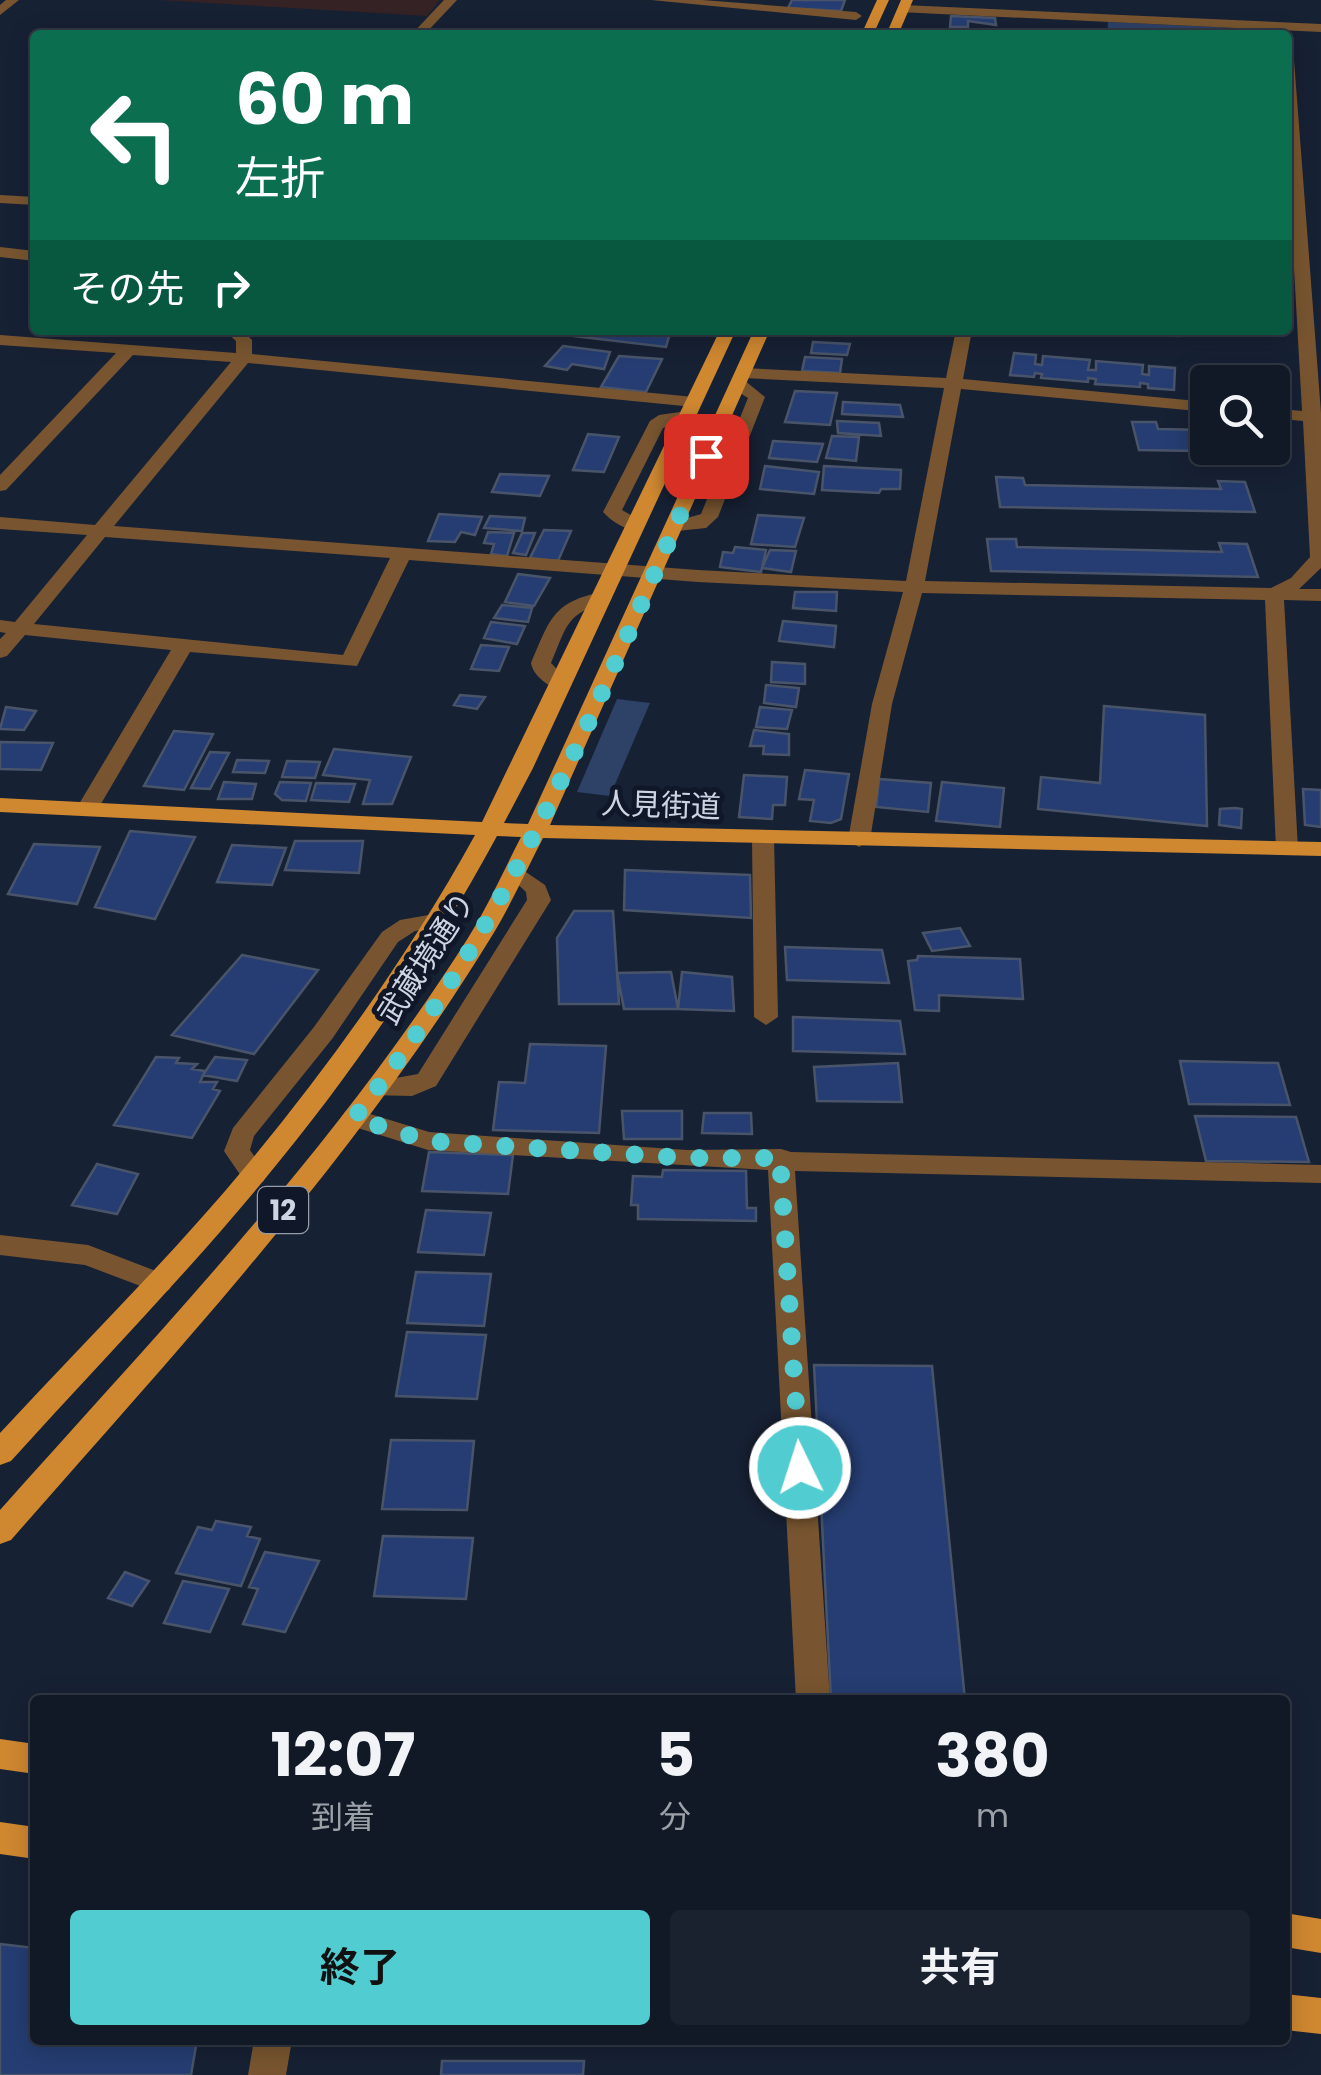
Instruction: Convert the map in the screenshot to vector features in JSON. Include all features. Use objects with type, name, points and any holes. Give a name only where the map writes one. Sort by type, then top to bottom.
[{"type":"main road","points":[[869,30],[881,4]]},
{"type":"main road","points":[[894,30],[905,5]]},
{"type":"main road","points":[[602,598],[726,335]]},
{"type":"main road","name":"武蔵境通り","points":[[0,1531],[234,1268],[378,1089],[448,987],[538,831],[760,335]]},
{"type":"main road","name":"武蔵境通り","points":[[0,1453],[254,1175],[343,1062],[440,920],[562,685]]},
{"type":"main road","name":"人見街道","points":[[0,805],[538,831],[1321,849]]},
{"type":"main road","points":[[0,1754],[30,1758]]},
{"type":"main road","points":[[0,1838],[30,1842]]},
{"type":"main road","points":[[1290,1931],[1321,1936]]},
{"type":"main road","points":[[1290,2013],[1321,2016]]},
{"type":"street","points":[[0,11],[13,0]]},
{"type":"street","points":[[422,30],[451,0]]},
{"type":"street","points":[[657,0],[856,16]]},
{"type":"street","points":[[1020,15],[1022,0]]},
{"type":"street","points":[[849,30],[863,10],[881,4]]},
{"type":"street","points":[[905,5],[1020,15],[1157,16],[1276,30]]},
{"type":"street","points":[[1100,30],[1101,18]]},
{"type":"street","points":[[1292,30],[1321,28]]},
{"type":"street","points":[[1274,594],[1298,582],[1320,558],[1316,417],[1292,193]]},
{"type":"street","points":[[0,199],[30,201]]},
{"type":"street","points":[[0,252],[30,255]]},
{"type":"street","points":[[0,652],[10,627],[100,531],[244,358],[244,340],[238,335]]},
{"type":"street","points":[[858,840],[882,704],[914,587],[963,335]]},
{"type":"street","points":[[0,340],[244,358],[691,409]]},
{"type":"street","points":[[0,486],[129,349]]},
{"type":"street","points":[[740,378],[954,383],[1190,405]]},
{"type":"street","points":[[1290,415],[1316,417]]},
{"type":"street","points":[[0,523],[614,572],[914,587],[1321,592]]},
{"type":"street","points":[[10,627],[350,662],[400,556]]},
{"type":"street","points":[[1298,582],[1321,592]]},
{"type":"street","points":[[1274,594],[1288,849]]},
{"type":"street","points":[[562,685],[541,663],[566,610],[579,601],[602,598]]},
{"type":"street","points":[[87,808],[183,646]]},
{"type":"street","points":[[763,838],[766,1017]]},
{"type":"street","points":[[354,1118],[428,1141],[687,1158],[1321,1174]]},
{"type":"street","points":[[780,1158],[814,1695]]},
{"type":"street","points":[[0,1245],[88,1255],[159,1282]]},
{"type":"street","points":[[267,2075],[272,2045]]},
{"type":"shaded area","points":[[159,0],[440,0],[427,16]]},
{"type":"shaded area","points":[[1108,22],[1275,30],[1107,30]]},
{"type":"shaded area","points":[[617,699],[650,703],[610,796],[577,792]]},
{"type":"building","points":[[792,0],[845,0],[841,11],[788,8]]},
{"type":"building","points":[[951,16],[995,18],[996,25],[968,21],[968,27],[950,27]]},
{"type":"building","points":[[574,335],[669,335],[666,347]]},
{"type":"building","points":[[813,342],[850,344],[847,355],[811,353]]},
{"type":"building","points":[[563,346],[610,352],[604,369],[572,364],[567,370],[545,366]]},
{"type":"building","points":[[1014,353],[1036,355],[1035,364],[1042,365],[1043,356],[1090,360],[1088,370],[1096,370],[1096,361],[1143,365],[1142,374],[1149,375],[1149,366],[1175,368],[1174,390],[1148,388],[1148,384],[1140,383],[1140,387],[1095,384],[1096,379],[1088,378],[1088,382],[1041,378],[1042,374],[1035,373],[1034,377],[1010,375]]},
{"type":"building","points":[[619,356],[662,359],[646,392],[601,387]]},
{"type":"building","points":[[805,357],[842,359],[840,373],[802,371]]},
{"type":"building","points":[[795,391],[837,393],[830,425],[785,422]]},
{"type":"building","points":[[843,402],[900,405],[903,417],[842,414]]},
{"type":"building","points":[[837,421],[879,423],[881,436],[838,433]]},
{"type":"building","points":[[1132,422],[1156,422],[1158,429],[1190,430],[1190,451],[1139,450]]},
{"type":"building","points":[[588,434],[619,437],[604,472],[573,470]]},
{"type":"building","points":[[832,436],[859,437],[856,461],[826,458]]},
{"type":"building","points":[[773,441],[823,444],[817,462],[769,458]]},
{"type":"building","points":[[765,466],[819,472],[814,494],[760,489]]},
{"type":"building","points":[[824,466],[901,470],[900,489],[881,489],[879,493],[822,490]]},
{"type":"building","points":[[500,474],[549,476],[540,496],[492,492]]},
{"type":"building","points":[[996,477],[1023,478],[1025,485],[1221,489],[1218,481],[1245,482],[1255,512],[1000,507]]},
{"type":"building","points":[[439,514],[482,517],[475,535],[461,532],[455,542],[428,541]]},
{"type":"building","points":[[758,515],[804,518],[795,547],[751,544]]},
{"type":"building","points":[[490,516],[525,518],[522,531],[484,528]]},
{"type":"building","points":[[544,530],[571,531],[558,561],[530,558]]},
{"type":"building","points":[[488,532],[514,533],[507,556],[491,554],[494,544],[484,543]]},
{"type":"building","points":[[522,533],[535,533],[526,555],[513,553]]},
{"type":"building","points":[[987,539],[1016,539],[1017,547],[1222,552],[1219,543],[1247,544],[1258,577],[991,571]]},
{"type":"building","points":[[735,547],[766,550],[761,572],[720,567],[723,552],[733,553]]},
{"type":"building","points":[[770,550],[796,551],[791,572],[762,568]]},
{"type":"building","points":[[518,574],[550,578],[534,606],[505,602]]},
{"type":"building","points":[[795,592],[837,592],[836,611],[793,608]]},
{"type":"building","points":[[502,605],[532,608],[528,622],[494,618]]},
{"type":"building","points":[[783,621],[836,626],[834,647],[779,641]]},
{"type":"building","points":[[491,622],[525,626],[517,644],[484,638]]},
{"type":"building","points":[[481,645],[509,647],[499,671],[471,669]]},
{"type":"building","points":[[772,662],[805,664],[805,684],[771,682]]},
{"type":"building","points":[[766,685],[799,688],[796,707],[764,703]]},
{"type":"building","points":[[460,695],[485,697],[477,709],[454,705]]},
{"type":"building","points":[[1104,706],[1205,715],[1207,826],[1038,809],[1041,777],[1100,783]]},
{"type":"building","points":[[6,707],[36,711],[24,730],[0,729]]},
{"type":"building","points":[[760,707],[792,710],[787,729],[756,727]]},
{"type":"building","points":[[754,730],[789,734],[789,755],[763,754],[764,746],[750,746]]},
{"type":"building","points":[[174,731],[213,734],[184,790],[144,786]]},
{"type":"building","points":[[0,742],[53,743],[41,770],[0,769]]},
{"type":"building","points":[[334,749],[411,757],[392,804],[363,804],[370,780],[323,775]]},
{"type":"building","points":[[210,752],[229,753],[210,789],[191,788]]},
{"type":"building","points":[[237,760],[269,761],[265,773],[233,772]]},
{"type":"building","points":[[287,761],[320,762],[315,778],[282,777]]},
{"type":"building","points":[[805,770],[849,774],[841,819],[831,823],[810,821],[814,800],[799,799]]},
{"type":"building","points":[[744,775],[787,777],[785,805],[773,805],[772,819],[739,817]]},
{"type":"building","points":[[879,779],[931,783],[928,812],[876,807]]},
{"type":"building","points":[[224,782],[256,784],[252,799],[218,799]]},
{"type":"building","points":[[280,782],[311,783],[306,801],[282,800],[275,794]]},
{"type":"building","points":[[942,782],[1004,788],[1000,827],[936,821]]},
{"type":"building","points":[[316,783],[355,784],[349,802],[311,800]]},
{"type":"building","points":[[1303,789],[1321,790],[1321,827],[1305,825]]},
{"type":"building","points":[[1220,809],[1242,809],[1241,828],[1219,825]]},
{"type":"building","points":[[130,831],[195,837],[155,919],[95,907]]},
{"type":"building","points":[[295,841],[363,841],[359,873],[285,870]]},
{"type":"building","points":[[34,844],[100,847],[77,904],[8,894]]},
{"type":"building","points":[[232,845],[286,848],[272,885],[217,882]]},
{"type":"building","points":[[625,870],[750,875],[751,918],[624,910]]},
{"type":"building","points":[[574,911],[613,911],[619,1004],[559,1004],[557,938]]},
{"type":"building","points":[[960,928],[970,946],[932,951],[923,933]]},
{"type":"building","points":[[785,947],[882,950],[889,983],[787,980]]},
{"type":"building","points":[[242,955],[318,970],[254,1054],[172,1035]]},
{"type":"building","points":[[918,956],[1020,959],[1023,999],[939,995],[939,1011],[915,1010],[908,961],[917,960]]},
{"type":"building","points":[[671,972],[678,1009],[624,1009],[617,973]]},
{"type":"building","points":[[682,972],[732,977],[734,1011],[678,1009]]},
{"type":"building","points":[[793,1017],[900,1021],[905,1054],[793,1051]]},
{"type":"building","points":[[530,1044],[606,1046],[599,1133],[493,1130],[499,1082],[525,1083]]},
{"type":"building","points":[[156,1057],[197,1064],[192,1069],[205,1071],[200,1082],[217,1082],[213,1089],[220,1091],[192,1138],[114,1125]]},
{"type":"building","points":[[215,1057],[247,1060],[237,1081],[203,1075]]},
{"type":"building","points":[[1180,1061],[1278,1063],[1290,1105],[1189,1104]]},
{"type":"building","points":[[898,1063],[902,1102],[817,1101],[814,1067]]},
{"type":"building","points":[[622,1111],[682,1111],[682,1139],[624,1139]]},
{"type":"building","points":[[704,1113],[751,1113],[752,1134],[702,1133]]},
{"type":"building","points":[[1195,1116],[1296,1117],[1309,1162],[1206,1161]]},
{"type":"building","points":[[429,1152],[513,1155],[508,1194],[422,1191]]},
{"type":"building","points":[[97,1164],[138,1174],[117,1214],[72,1205]]},
{"type":"building","points":[[663,1170],[746,1171],[747,1208],[756,1208],[756,1221],[638,1219],[638,1205],[631,1205],[633,1176],[662,1177]]},
{"type":"building","points":[[426,1210],[491,1213],[484,1255],[418,1252]]},
{"type":"building","points":[[416,1272],[491,1274],[484,1326],[407,1323]]},
{"type":"building","points":[[407,1332],[486,1335],[477,1399],[396,1396]]},
{"type":"building","points":[[814,1365],[932,1366],[965,1695],[831,1695]]},
{"type":"building","points":[[391,1440],[474,1441],[467,1510],[382,1509]]},
{"type":"building","points":[[216,1521],[251,1527],[247,1536],[260,1539],[241,1586],[176,1573],[198,1527],[212,1530]]},
{"type":"building","points":[[383,1536],[473,1538],[466,1599],[374,1596]]},
{"type":"building","points":[[265,1552],[319,1561],[285,1632],[243,1624],[258,1589],[249,1587]]},
{"type":"building","points":[[125,1572],[149,1581],[132,1606],[108,1598]]},
{"type":"building","points":[[183,1581],[229,1589],[210,1632],[164,1623]]},
{"type":"building","points":[[0,1944],[30,1947],[30,2045],[196,2045],[191,2075],[0,2075]]},
{"type":"building","points":[[442,2061],[584,2061],[583,2075],[441,2075]]},
{"type":"route","points":[[706,456],[559,787],[506,894],[432,1012],[354,1118],[428,1141],[687,1158],[780,1158],[800,1468]]}]
